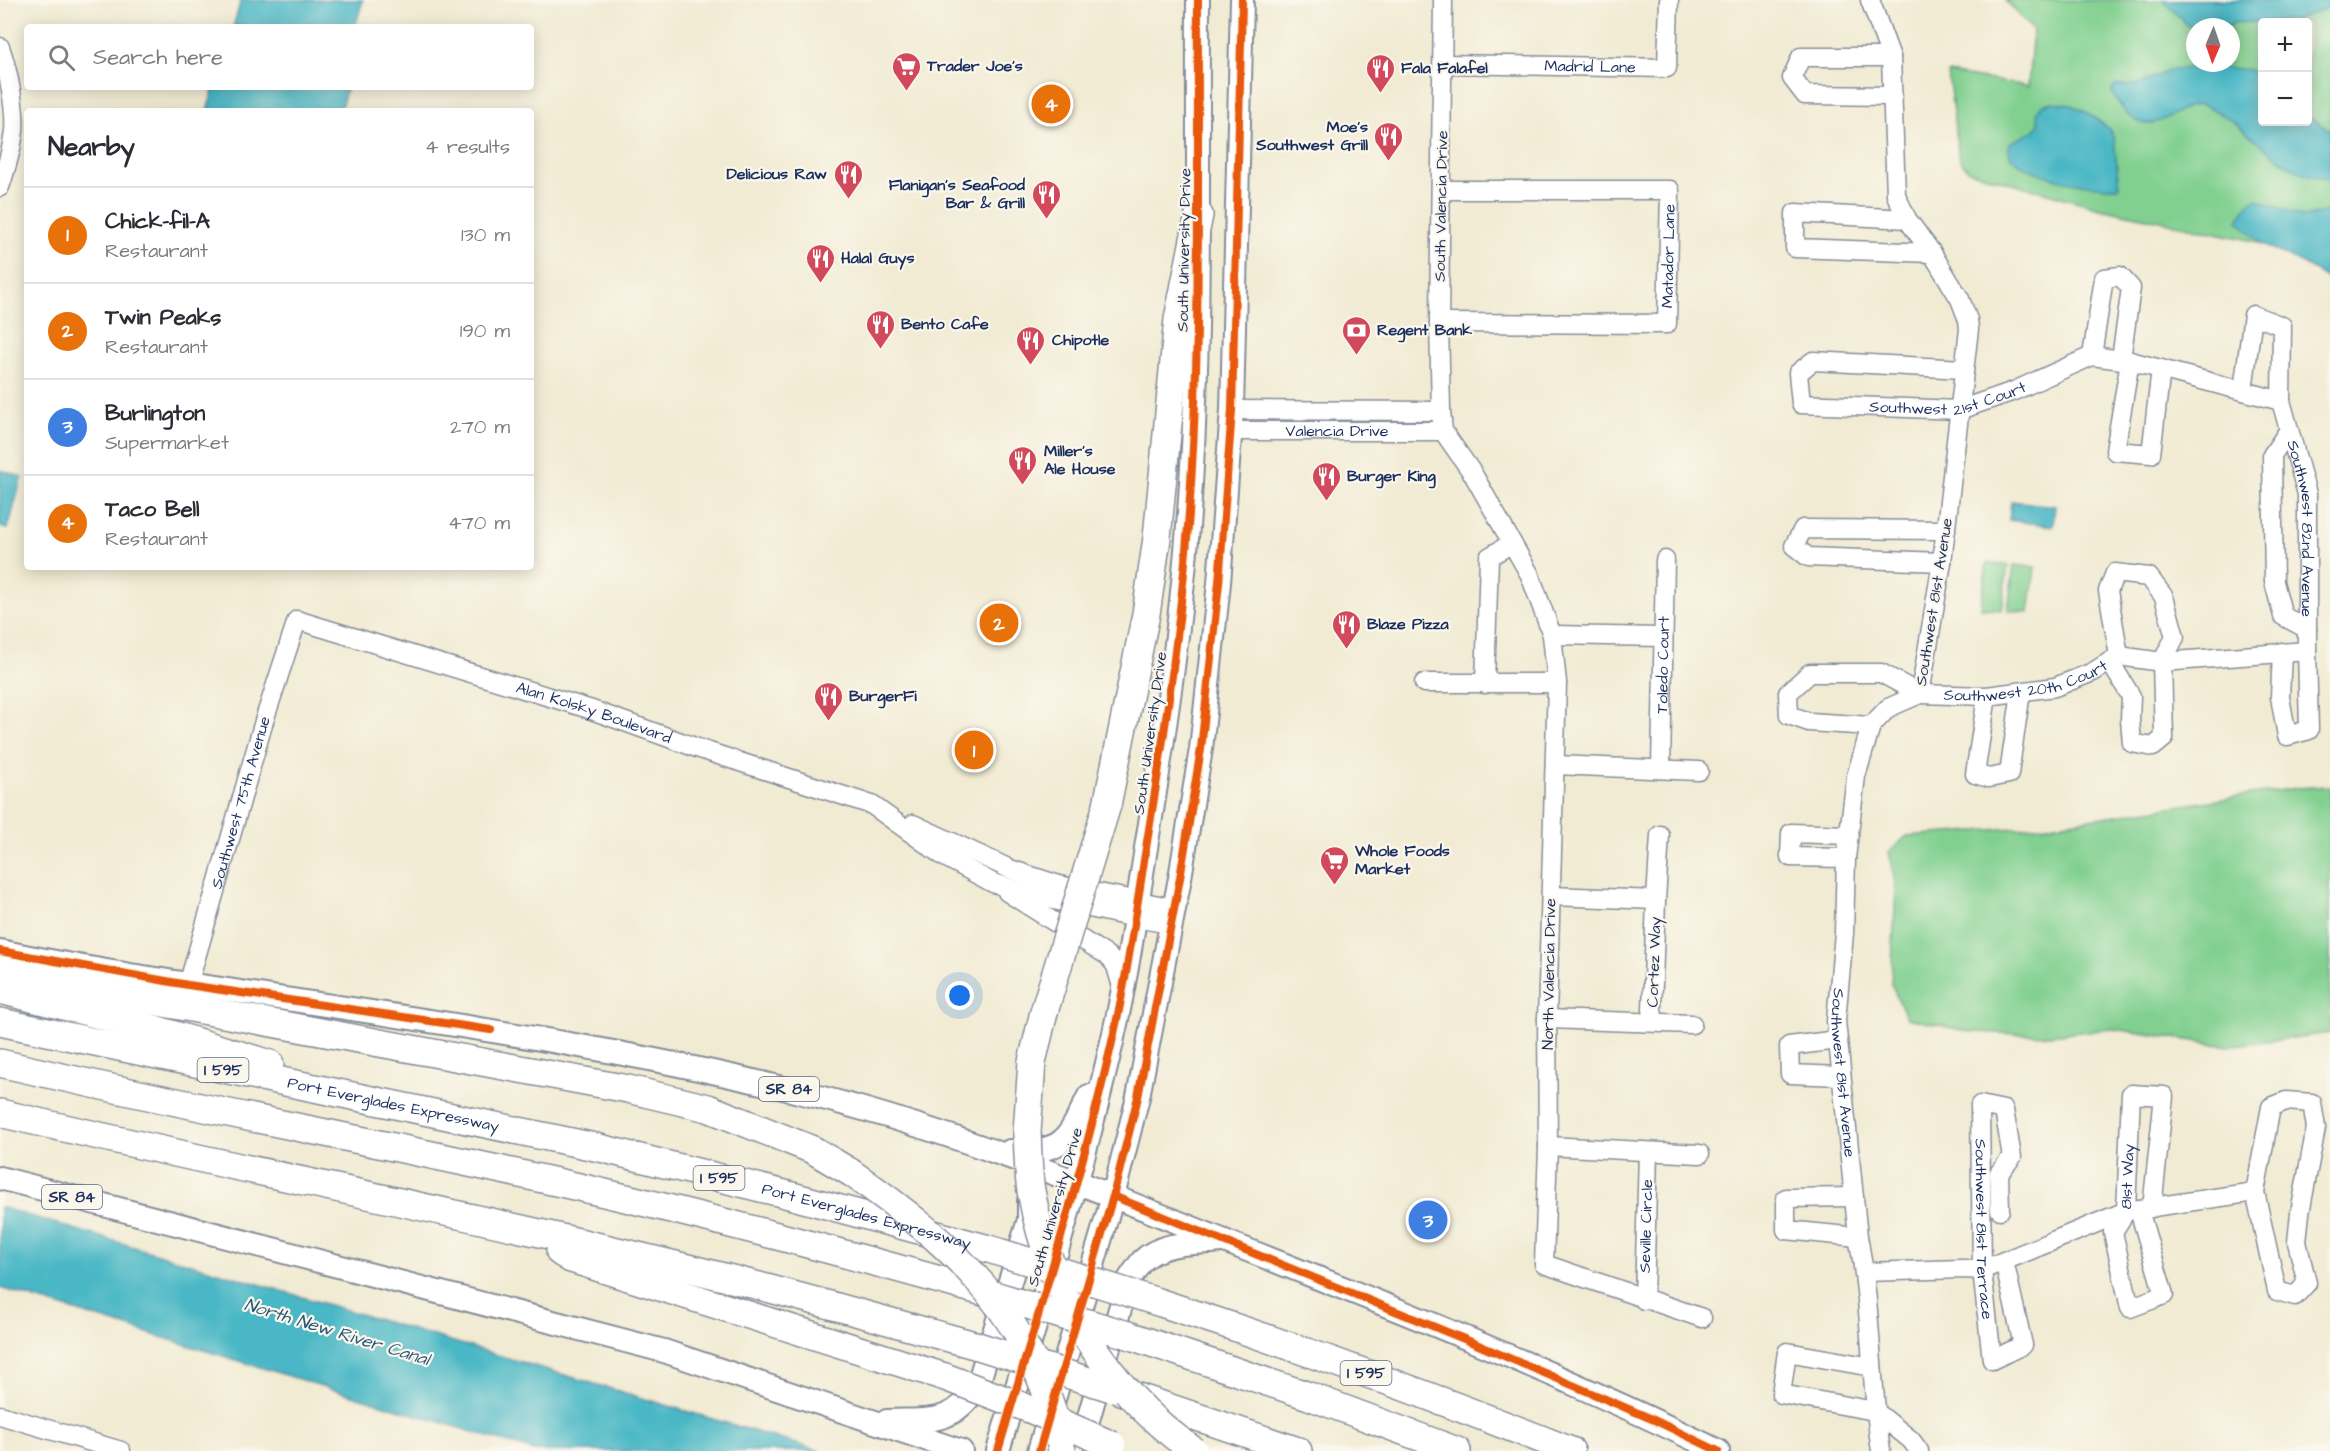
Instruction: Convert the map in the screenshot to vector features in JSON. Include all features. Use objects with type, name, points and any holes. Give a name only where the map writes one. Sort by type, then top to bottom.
[{"type":"highway","points":[[1194,1451],[1176,1438],[1133,1398],[1098,1356],[1074,1316],[1054,1274],[1041,1232],[1031,1189],[1027,1132],[1032,1062],[1044,1012],[1107,805],[1146,614],[1158,528],[1178,319],[1199,215]]},
{"type":"highway","points":[[0,968],[82,988],[628,1089],[708,1108],[813,1150],[850,1172],[908,1213],[947,1247],[992,1296],[1016,1328],[1042,1379],[1057,1418],[1062,1451]]},
{"type":"highway","points":[[0,990],[151,1028],[447,1116]]},
{"type":"highway","name":"Port Everglades Expressway","points":[[0,1022],[611,1151],[786,1194],[989,1249],[1270,1338],[1476,1413],[1572,1451]]},
{"type":"highway","points":[[0,1063],[540,1178],[826,1248],[1128,1335],[1309,1396],[1457,1451]]},
{"type":"highway","points":[[0,1113],[143,1147],[530,1232],[758,1286],[978,1346],[1298,1451]]},
{"type":"highway","points":[[530,1232],[571,1259],[945,1377],[1032,1410],[1118,1448]]},
{"type":"main road","name":"South University Drive","points":[[998,1451],[1078,1181],[1109,1056],[1160,759],[1183,588],[1195,415],[1199,215],[1198,0]]},
{"type":"main road","points":[[1039,1451],[1113,1196],[1143,1072],[1193,802],[1207,701],[1231,421],[1242,0]]},
{"type":"main road","name":"SR 84","points":[[0,951],[188,985],[491,1030],[741,1078],[910,1121],[1078,1181],[1226,1241],[1620,1405],[1718,1451]]},
{"type":"main road","points":[[993,1150],[1045,1150],[1066,1138],[1109,1056]]},
{"type":"main road","points":[[874,1421],[931,1419],[946,1416],[959,1410],[977,1387],[1029,1220],[1029,1203],[1025,1189],[1018,1176],[993,1150]]},
{"type":"main road","name":"SR 84","points":[[0,1178],[664,1351],[961,1451]]},
{"type":"main road","points":[[1081,1451],[1128,1281],[1141,1262],[1153,1252],[1171,1246],[1226,1241]]},
{"type":"street","name":"South Valencia Drive","points":[[1441,411],[1439,323],[1443,0]]},
{"type":"street","name":"Madrid Lane","points":[[1444,64],[1667,68],[1669,0]]},
{"type":"street","name":"Southwest 81st Avenue","points":[[1870,0],[1891,57],[1896,195],[1907,219],[1932,253],[1960,299],[1968,320],[1942,562],[1920,694],[1888,708],[1871,726],[1856,776],[1846,858],[1844,933],[1836,1021],[1858,1238],[1865,1272],[1875,1411],[1881,1451]]},
{"type":"street","points":[[0,47],[5,60],[14,129],[10,154],[0,187]]},
{"type":"street","points":[[1891,57],[1801,57],[1792,78],[1805,95],[1893,96]]},
{"type":"street","name":"Matador Lane","points":[[1439,323],[1667,324],[1670,190],[1441,190]]},
{"type":"street","points":[[1907,219],[1795,213],[1795,248],[1932,253]]},
{"type":"street","points":[[2161,369],[2151,454],[2115,451],[2126,360],[2131,288],[2120,276],[2104,278],[2092,356],[2126,360],[2243,390],[2281,401]]},
{"type":"street","name":"Southwest 82nd Avenue","points":[[2243,390],[2253,315],[2282,326],[2281,401],[2307,494],[2309,730],[2287,736],[2280,697],[2282,652]]},
{"type":"street","name":"Southwest 21st Court","points":[[1964,369],[1813,361],[1798,373],[1801,404],[1959,410],[2014,391],[2092,356]]},
{"type":"street","name":"Valencia Drive","points":[[1231,421],[1441,411]]},
{"type":"street","name":"North Valencia Drive","points":[[1441,411],[1443,431],[1473,474],[1530,575],[1552,635],[1557,683],[1556,765],[1547,1019],[1548,1146],[1544,1264]]},
{"type":"street","name":"Valencia Drive","points":[[1231,421],[1443,431]]},
{"type":"street","name":"Southwest 82nd Avenue","points":[[2289,430],[2272,455],[2274,582],[2283,616],[2307,629]]},
{"type":"street","points":[[1942,562],[1808,557],[1794,546],[1803,529],[1946,530]]},
{"type":"street","points":[[1485,684],[1489,557],[1512,543]]},
{"type":"street","name":"Toledo Court","points":[[1661,769],[1665,560]]},
{"type":"street","points":[[2115,573],[2149,577],[2164,597],[2175,636],[2162,662],[2164,738],[2153,747],[2132,744],[2131,696],[2115,659],[2108,591],[2115,573]]},
{"type":"street","name":"Alan Kolsky Boulevard","points":[[297,620],[590,709],[700,749],[872,805],[943,856],[993,883],[1049,899],[1136,909],[1172,916]]},
{"type":"street","name":"Southwest 75th Avenue","points":[[188,985],[264,721],[297,620]]},
{"type":"street","points":[[1552,635],[1662,637]]},
{"type":"street","name":"Southwest 20th Court","points":[[1871,726],[1809,722],[1788,715],[1788,693],[1810,673],[1881,673],[1920,694],[1987,696],[2055,687],[2093,672],[2115,659],[2162,662],[2307,651]]},
{"type":"street","points":[[1424,683],[1557,683]]},
{"type":"street","points":[[1987,696],[1975,774],[1989,778],[2009,774],[2021,692]]},
{"type":"street","points":[[1556,765],[1700,771]]},
{"type":"street","name":"Alan Kolsky Boulevard","points":[[886,813],[947,838],[1010,869],[1136,909]]},
{"type":"street","points":[[1846,858],[1791,858],[1791,833],[1848,835]]},
{"type":"street","points":[[1656,900],[1660,835]]},
{"type":"street","points":[[993,883],[1108,956],[1116,966],[1122,987]]},
{"type":"street","name":"Cortez Way","points":[[1547,1019],[1654,1022],[1652,1009],[1656,900],[1551,896]]},
{"type":"street","points":[[1654,1022],[1692,1024]]},
{"type":"street","points":[[1838,1040],[1789,1046],[1790,1074],[1841,1076]]},
{"type":"street","name":"81st Way","points":[[2139,1210],[2131,1094],[2164,1096],[2139,1210],[2113,1232],[2130,1308],[2164,1295],[2139,1210]]},
{"type":"street","points":[[2286,1101],[2312,1103],[2316,1128],[2300,1213],[2297,1242],[2307,1283],[2295,1296],[2277,1291],[2255,1192],[2271,1107],[2286,1101]]},
{"type":"street","name":"Southwest 81st Terrace","points":[[2000,1210],[1999,1173],[2012,1157],[2004,1110],[1980,1105],[1982,1270],[1992,1360],[2023,1345],[2004,1261]]},
{"type":"street","points":[[1548,1146],[1700,1154]]},
{"type":"street","name":"Seville Circle","points":[[1644,1300],[1648,1152]]},
{"type":"street","points":[[1865,1272],[1982,1270],[2139,1210],[2255,1192]]},
{"type":"street","points":[[1854,1197],[1786,1198],[1786,1230],[1858,1238]]},
{"type":"street","name":"Seville Circle","points":[[1544,1264],[1702,1318]]},
{"type":"street","points":[[1872,1367],[1787,1352],[1781,1394],[1875,1411],[1911,1440],[1919,1451]]},
{"type":"street","name":"Southwest 81st Avenue","points":[[1867,1451],[1875,1411]]},
{"type":"street","points":[[0,1415],[85,1445],[121,1451]]},
{"type":"green space","points":[[2005,0],[2330,0],[2330,269],[2254,241],[2100,208],[1969,171],[1959,159],[1948,73],[2028,86],[2033,30]]},
{"type":"green space","points":[[1987,562],[2008,565],[2002,610],[1981,608]]},
{"type":"green space","points":[[2014,565],[2035,567],[2029,613],[2008,610]]},
{"type":"green space","points":[[2330,786],[2330,1033],[2228,1046],[2113,1029],[2048,1035],[1971,1032],[1907,1018],[1891,984],[1896,889],[1889,852],[1907,836],[2043,826],[2297,788]]},
{"type":"water","points":[[241,0],[363,0],[356,24],[234,24]]},
{"type":"water","points":[[2163,0],[2330,0],[2330,7],[2300,18],[2258,18],[2258,22],[2240,23],[2240,18],[2186,18],[2186,24]]},
{"type":"water","points":[[2186,68],[2186,72],[2250,70],[2258,77],[2258,126],[2312,126],[2312,119],[2330,131],[2330,180],[2293,168],[2235,123],[2204,106],[2182,109],[2160,121],[2149,124],[2137,121],[2125,111],[2112,92],[2115,86],[2137,85],[2173,69]]},
{"type":"water","points":[[213,90],[346,90],[341,108],[208,108]]},
{"type":"water","points":[[2053,102],[2071,105],[2090,114],[2109,129],[2114,138],[2119,187],[2080,184],[2049,177],[2014,160],[2009,150],[2010,143],[2034,131],[2039,124],[2037,112],[2042,105]]},
{"type":"water","points":[[2257,199],[2305,218],[2330,210],[2330,280],[2262,244],[2238,221],[2249,203]]},
{"type":"water","points":[[0,470],[22,477],[8,529],[0,527]]},
{"type":"water","points":[[2011,501],[2055,506],[2053,526],[2009,520]]},
{"type":"water","name":"North New River Canal","points":[[0,1207],[820,1451],[535,1451],[0,1288]]},
{"type":"cycle path","points":[[998,1451],[1070,1207],[1114,1033],[1134,927],[1170,688],[1189,518],[1193,444],[1198,296],[1198,0]]},
{"type":"cycle path","points":[[1039,1451],[1113,1196],[1138,1097],[1180,878],[1201,749],[1219,583],[1232,410],[1242,0]]},
{"type":"cycle path","points":[[0,951],[188,985],[491,1030]]},
{"type":"cycle path","points":[[1113,1196],[1469,1341],[1652,1419],[1718,1451]]},
{"type":"place","name":"Trader Joe's","points":[[906,92]]},
{"type":"place","name":"Fala Falafel","points":[[1380,94]]},
{"type":"place","name":"Taco Bell","points":[[1051,104]]},
{"type":"place","name":"Moe's Southwest Grill","points":[[1389,162]]},
{"type":"place","name":"Delicious Raw","points":[[848,200]]},
{"type":"place","name":"Flanigan's Seafood Bar & Grill","points":[[1046,220]]},
{"type":"place","name":"Halal Guys","points":[[820,284]]},
{"type":"place","name":"Bento Cafe","points":[[880,350]]},
{"type":"place","name":"Regent Bank","points":[[1356,356]]},
{"type":"place","name":"Chipotle","points":[[1031,366]]},
{"type":"place","name":"Miller's Ale House","points":[[1023,486]]},
{"type":"place","name":"Burger King","points":[[1326,502]]},
{"type":"place","name":"Twin Peaks","points":[[999,623]]},
{"type":"place","name":"Blaze Pizza","points":[[1346,650]]},
{"type":"place","name":"BurgerFi","points":[[828,722]]},
{"type":"place","name":"Chick-fil-A","points":[[974,750]]},
{"type":"place","name":"Whole Foods Market","points":[[1334,886]]},
{"type":"place","name":"Burlington","points":[[1428,1220]]}]
